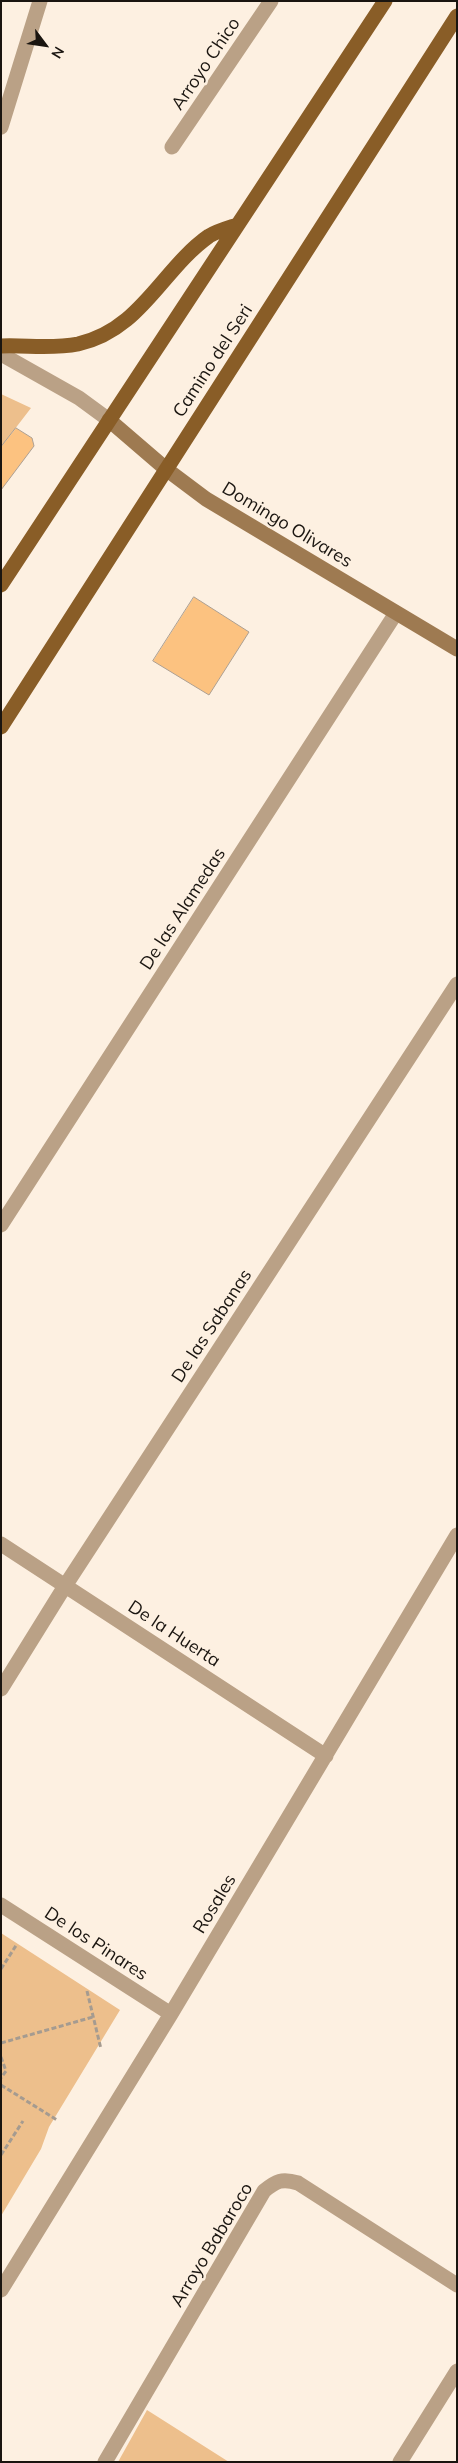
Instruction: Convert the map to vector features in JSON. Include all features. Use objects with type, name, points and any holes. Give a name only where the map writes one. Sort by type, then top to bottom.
[{"type":"main road","points":[[1,585],[386,1]]},
{"type":"main road","name":"Camino del Seri","points":[[1,726],[457,16]]},
{"type":"main road","points":[[1,346],[50,348],[79,344],[109,331],[134,314],[157,292],[180,262],[210,235],[237,225]]},
{"type":"main road","name":"Domingo Olivares","points":[[109,420],[166,469],[218,506],[457,649]]},
{"type":"street","points":[[1,128],[40,1]]},
{"type":"street","name":"Arroyo Chico","points":[[172,147],[271,1]]},
{"type":"street","points":[[1,354],[79,398],[109,420]]},
{"type":"street","name":"De las Alamedas","points":[[1,1225],[396,613]]},
{"type":"street","name":"De las Sabanas","points":[[1,1689],[65,1586],[457,984]]},
{"type":"street","name":"Rosales","points":[[1,2290],[171,2014],[457,1535]]},
{"type":"street","name":"De la Huerta","points":[[1,1544],[326,1756]]},
{"type":"street","name":"De los Pinares","points":[[1,1905],[171,2014]]},
{"type":"street","name":"Arroyo Babaroco","points":[[104,2462],[264,2192],[275,2182],[285,2179],[298,2183],[457,2286]]},
{"type":"street","points":[[400,2462],[457,2371]]},
{"type":"path","points":[[1,1969],[18,1942]]},
{"type":"path","points":[[86,1985],[101,2049]]},
{"type":"path","points":[[1,2043],[93,2017]]},
{"type":"path","points":[[1,2056],[6,2071],[1,2078]]},
{"type":"path","points":[[1,2085],[57,2120]]},
{"type":"path","points":[[1,2155],[23,2121]]},
{"type":"shaded area","points":[[1,394],[31,408],[1,447]]},
{"type":"shaded area","points":[[1,1933],[120,2010],[49,2127],[41,2149],[1,2216]]},
{"type":"shaded area","points":[[147,2410],[229,2462],[118,2462]]},
{"type":"building","points":[[16,428],[32,438],[34,446],[1,490],[1,447]]},
{"type":"building","points":[[194,597],[249,632],[209,695],[153,661]]}]
